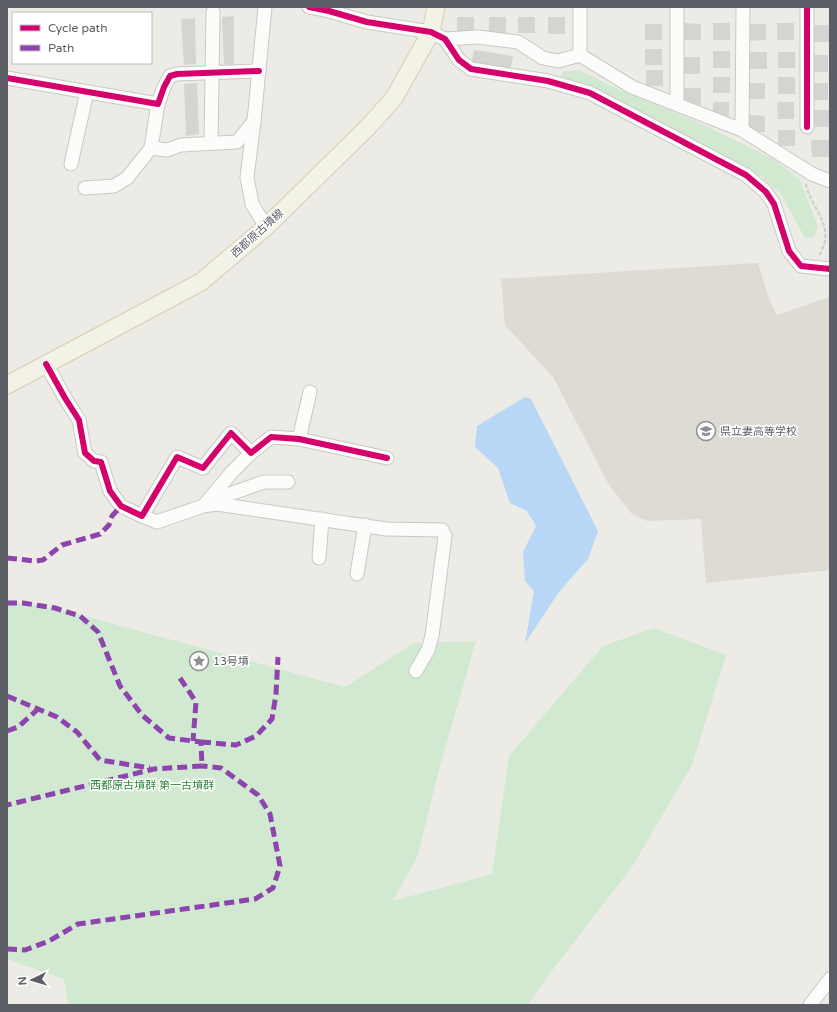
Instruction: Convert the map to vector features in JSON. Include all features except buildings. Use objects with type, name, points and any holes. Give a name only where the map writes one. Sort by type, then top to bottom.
[{"type":"main road","name":"西都原古墳線","points":[[7,385],[201,282],[266,227],[367,128],[394,98],[438,35],[436,7]]},
{"type":"street","points":[[265,7],[247,177],[252,204],[266,227]]},
{"type":"street","points":[[309,7],[329,10],[367,22],[438,35],[478,37],[518,42],[543,58],[558,62],[580,55],[632,87],[742,130],[812,174],[830,181]]},
{"type":"street","points":[[580,7],[580,55]]},
{"type":"street","points":[[677,7],[677,104]]},
{"type":"street","points":[[742,130],[743,7]]},
{"type":"street","points":[[807,7],[807,127]]},
{"type":"street","points":[[211,143],[213,12]]},
{"type":"street","points":[[438,35],[459,60],[471,69],[548,81],[590,94],[746,175],[766,192],[774,204],[789,251],[801,266],[830,269]]},
{"type":"street","points":[[85,188],[114,186],[127,178],[151,148],[158,104],[170,76],[177,74],[259,71]]},
{"type":"street","points":[[7,78],[158,104]]},
{"type":"street","points":[[71,164],[87,92]]},
{"type":"street","points":[[151,148],[167,150],[181,145],[237,142],[254,121]]},
{"type":"street","points":[[46,364],[79,420],[85,453],[94,461],[101,462],[110,491],[121,506],[142,516],[157,522],[203,506],[217,504],[365,525],[386,530],[442,530],[445,536],[432,636],[428,650],[416,671]]},
{"type":"street","points":[[299,439],[310,392]]},
{"type":"street","points":[[142,516],[178,457],[204,468],[231,433],[251,453]]},
{"type":"street","points":[[203,506],[232,472],[251,453],[271,437],[299,439],[387,458]]},
{"type":"street","points":[[217,504],[221,498],[264,482],[288,482]]},
{"type":"street","points":[[319,558],[322,519]]},
{"type":"street","points":[[357,574],[365,525]]},
{"type":"street","points":[[810,1005],[830,979]]},
{"type":"path","points":[[812,174],[806,185],[823,223],[825,235],[825,242],[814,268]]},
{"type":"shaded area","name":"県立妻高等学校","points":[[758,263],[769,299],[777,315],[830,297],[830,570],[706,583],[701,519],[647,521],[632,514],[609,485],[553,377],[505,325],[501,279]]},
{"type":"green space","points":[[579,70],[620,90],[700,123],[775,160],[800,180],[818,226],[814,237],[805,238],[781,194],[761,176],[727,162],[627,104],[585,86],[560,80],[563,72]]},
{"type":"green space","name":"西都原古墳群 第一古墳群","points":[[7,603],[23,603],[55,608],[345,687],[414,643],[476,641],[440,766],[418,855],[393,901],[492,874],[509,756],[603,646],[654,628],[726,655],[692,765],[632,867],[554,968],[528,1005],[68,1005],[64,979],[7,959]]},
{"type":"water","points":[[525,397],[531,399],[598,531],[588,559],[559,592],[525,643],[534,591],[525,581],[523,552],[536,526],[527,511],[510,503],[498,468],[475,447],[477,426]]},
{"type":"marked path","points":[[7,558],[35,561],[43,560],[62,545],[100,534],[109,525],[112,516],[121,506]]},
{"type":"marked path","points":[[7,603],[23,603],[55,608],[80,616],[98,632],[120,686],[142,715],[169,738],[201,742],[202,766],[154,769],[7,805]]},
{"type":"marked path","points":[[201,742],[236,745],[256,736],[272,719],[276,694],[278,657]]},
{"type":"marked path","points":[[180,678],[196,702],[193,741]]},
{"type":"marked path","points":[[7,696],[57,717],[77,732],[100,760],[150,768]]},
{"type":"marked path","points":[[7,731],[18,727],[37,710]]},
{"type":"marked path","points":[[7,949],[25,950],[49,941],[78,924],[255,899],[273,888],[280,866],[270,814],[258,795],[221,768],[202,766]]},
{"type":"cycle path","points":[[309,7],[367,22],[431,32],[445,39],[459,60],[471,69],[548,81],[590,93],[746,175],[766,192],[774,204],[789,251],[801,266],[830,269]]},
{"type":"cycle path","points":[[807,7],[807,127]]},
{"type":"cycle path","points":[[7,78],[158,104],[170,76],[177,74],[259,71]]},
{"type":"cycle path","points":[[46,364],[79,420],[85,453],[94,461],[101,462],[110,491],[121,506],[142,516],[177,457],[203,468],[231,433],[251,453],[271,437],[299,439],[387,458]]},
{"type":"place","name":"県立妻高等学校","points":[[706,431]]},
{"type":"place","name":"13号墳","points":[[199,661]]}]
